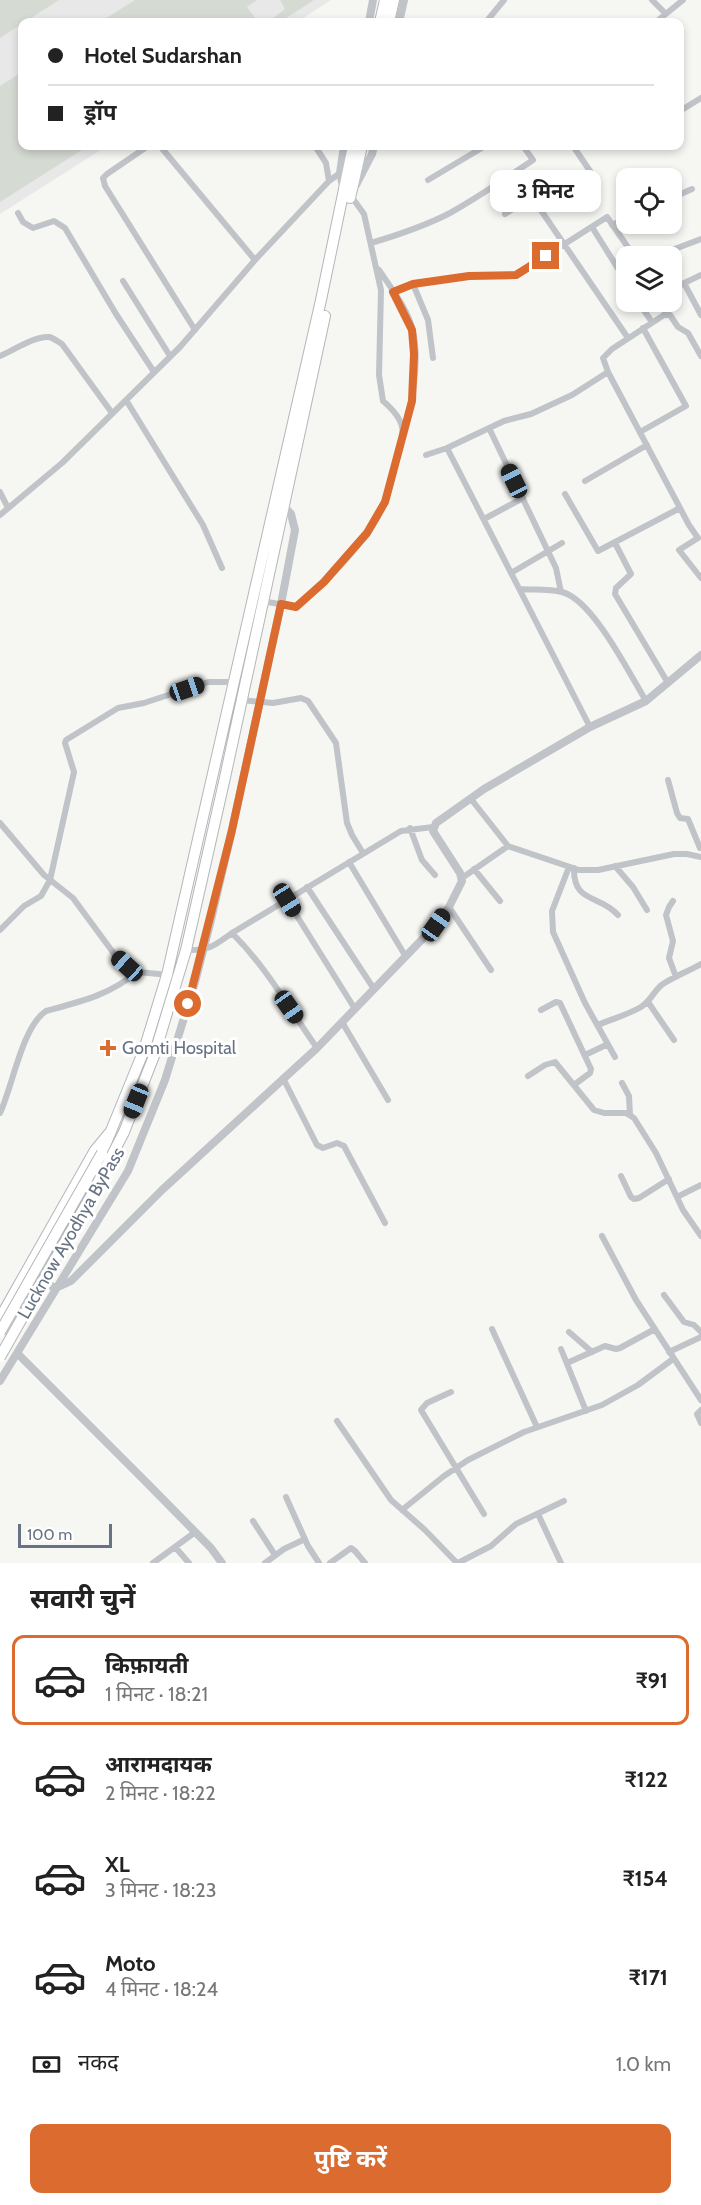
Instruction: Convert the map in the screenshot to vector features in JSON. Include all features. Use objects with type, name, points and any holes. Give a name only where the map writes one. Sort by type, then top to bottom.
[{"type":"highway","points":[[381,18],[385,0]]},
{"type":"highway","points":[[390,18],[394,0]]},
{"type":"highway","points":[[0,1357],[101,1178],[124,1132],[154,1056],[179,975],[283,505],[348,195],[353,150]]},
{"type":"highway","points":[[0,1332],[102,1153],[144,1050],[167,975],[348,195],[361,150]]},
{"type":"main road","points":[[1,1312],[94,1150],[115,1124]]},
{"type":"street","points":[[370,18],[374,0]]},
{"type":"street","points":[[400,18],[404,0]]},
{"type":"street","points":[[489,18],[504,0]]},
{"type":"street","points":[[652,0],[666,14]]},
{"type":"street","points":[[661,18],[683,0]]},
{"type":"street","points":[[684,109],[701,98]]},
{"type":"street","points":[[141,150],[106,174],[103,178],[105,186],[195,330]]},
{"type":"street","points":[[163,150],[255,260]]},
{"type":"street","points":[[318,150],[326,163],[329,181]]},
{"type":"street","points":[[343,150],[340,173],[348,195],[364,214],[381,290],[379,375],[382,401],[399,415],[403,436]]},
{"type":"street","points":[[348,195],[373,150]]},
{"type":"street","points":[[428,180],[478,150]]},
{"type":"street","points":[[371,243],[408,231],[450,213],[533,160],[526,150]]},
{"type":"street","points":[[576,150],[590,171]]},
{"type":"street","points":[[0,515],[62,463],[170,356],[255,260],[329,181],[340,173]]},
{"type":"street","points":[[682,194],[692,189]]},
{"type":"street","points":[[505,214],[525,201],[533,201],[565,243],[628,338]]},
{"type":"street","points":[[18,213],[23,222],[33,228],[54,221],[65,228],[116,314],[154,372]]},
{"type":"street","points":[[393,292],[413,284],[469,276],[516,275],[607,217],[627,246]]},
{"type":"street","points":[[612,225],[616,223]]},
{"type":"street","points":[[592,227],[616,265]]},
{"type":"street","points":[[682,246],[701,239]]},
{"type":"street","points":[[262,601],[296,607],[324,582],[367,533],[385,502],[412,401],[414,354],[412,330],[377,266]]},
{"type":"street","points":[[701,275],[684,283],[701,315]]},
{"type":"street","points":[[123,281],[170,356]]},
{"type":"street","points":[[413,284],[428,320],[433,358]]},
{"type":"street","points":[[645,312],[652,322]]},
{"type":"street","points":[[665,312],[678,327],[688,333],[701,356]]},
{"type":"street","points":[[667,315],[628,338],[603,358],[608,372],[680,508],[700,538],[679,550],[701,578]]},
{"type":"street","points":[[640,432],[686,406],[643,328]]},
{"type":"street","points":[[0,356],[39,339],[48,337],[54,339],[62,344],[112,414]]},
{"type":"street","points":[[426,455],[447,448],[489,428],[541,410],[572,395],[608,372]]},
{"type":"street","points":[[126,400],[203,525],[222,568]]},
{"type":"street","points":[[489,428],[556,568],[561,592]]},
{"type":"street","points":[[585,481],[647,445]]},
{"type":"street","points":[[447,448],[590,727]]},
{"type":"street","points":[[0,492],[9,507]]},
{"type":"street","points":[[566,494],[598,551],[680,508]]},
{"type":"street","points":[[484,519],[523,498]]},
{"type":"street","name":"Lucknow Ayodhya ByPass","points":[[0,1381],[133,1160],[165,1080],[210,924],[281,604],[295,530],[291,514],[283,505]]},
{"type":"street","points":[[511,573],[562,543]]},
{"type":"street","points":[[615,543],[631,574],[616,588],[615,594],[668,683]]},
{"type":"street","points":[[520,589],[561,592],[571,596],[599,624],[646,701]]},
{"type":"street","points":[[186,950],[202,951],[214,946],[401,831],[410,828],[433,827],[471,799],[590,727],[646,701],[701,655]]},
{"type":"street","points":[[0,930],[24,906],[41,896],[50,880],[74,772],[66,740],[118,708],[144,703],[208,682],[234,682]]},
{"type":"street","points":[[241,700],[278,703],[301,698],[308,701],[336,743],[347,823],[351,835],[363,854]]},
{"type":"street","points":[[471,799],[508,846],[571,868],[591,871],[674,854],[699,856],[700,847],[688,819],[680,818],[677,813],[668,780]]},
{"type":"street","points":[[0,823],[50,880],[73,898],[110,950],[127,966],[137,972],[179,975]]},
{"type":"street","points":[[24,1274],[56,1288],[71,1281],[162,1190],[317,1048],[436,925],[449,907],[461,885],[462,878],[435,835],[433,827]]},
{"type":"street","points":[[410,828],[423,860],[435,875]]},
{"type":"street","points":[[462,878],[508,846]]},
{"type":"street","points":[[349,862],[406,957]]},
{"type":"street","points":[[615,866],[633,887],[646,910]]},
{"type":"street","points":[[571,868],[575,883],[581,893],[609,906],[618,915]]},
{"type":"street","points":[[571,868],[552,911],[553,932],[585,1003],[615,1057]]},
{"type":"street","points":[[474,869],[500,901]]},
{"type":"street","points":[[307,887],[374,990]]},
{"type":"street","points":[[287,900],[355,1009]]},
{"type":"street","points":[[674,901],[666,915],[673,941],[669,958],[676,977]]},
{"type":"street","points":[[449,907],[491,970]]},
{"type":"street","points":[[232,933],[264,968],[317,1048]]},
{"type":"street","points":[[598,1025],[625,1015],[648,1002],[659,987],[701,964]]},
{"type":"street","points":[[0,1113],[11,1087],[28,1031],[40,1015],[46,1011],[92,999],[124,983],[137,972]]},
{"type":"street","points":[[541,1010],[556,1002],[560,1003],[585,1055],[591,1071],[574,1085]]},
{"type":"street","points":[[648,1002],[674,1040]]},
{"type":"street","points":[[342,1022],[388,1100]]},
{"type":"street","points":[[585,1055],[608,1044]]},
{"type":"street","points":[[528,1077],[545,1065],[555,1062],[594,1110],[630,1115]]},
{"type":"street","points":[[283,1078],[317,1145],[323,1148],[337,1143],[344,1146],[385,1223]]},
{"type":"street","points":[[622,1083],[629,1096],[630,1115],[656,1153],[677,1197],[701,1236]]},
{"type":"street","points":[[621,1176],[634,1199],[669,1179]]},
{"type":"street","points":[[677,1197],[701,1185]]},
{"type":"street","points":[[602,1236],[636,1300],[701,1400]]},
{"type":"street","points":[[664,1295],[684,1322],[694,1325],[701,1335],[669,1352]]},
{"type":"street","points":[[492,1329],[537,1427]]},
{"type":"street","points":[[567,1363],[607,1345],[616,1349],[620,1348],[655,1329]]},
{"type":"street","points":[[569,1332],[592,1352]]},
{"type":"street","points":[[561,1349],[586,1411]]},
{"type":"street","points":[[18,1354],[211,1548],[222,1563]]},
{"type":"street","points":[[402,1510],[455,1468],[537,1427],[586,1411],[619,1396],[673,1359]]},
{"type":"street","points":[[451,1392],[427,1403],[421,1410],[484,1514]]},
{"type":"street","points":[[701,1410],[697,1414],[701,1423]]},
{"type":"street","points":[[337,1420],[391,1500],[458,1563],[491,1546],[509,1529],[564,1501]]},
{"type":"street","points":[[285,1497],[319,1563]]},
{"type":"street","points":[[538,1514],[561,1563]]},
{"type":"street","points":[[253,1521],[275,1555]]},
{"type":"street","points":[[153,1563],[194,1533]]},
{"type":"street","points":[[265,1563],[305,1539]]},
{"type":"street","points":[[175,1547],[189,1563]]},
{"type":"street","points":[[330,1563],[351,1548],[365,1563]]},
{"type":"shaded area","points":[[0,0],[331,0],[303,18],[18,18],[18,150],[101,150],[0,214]]},
{"type":"shaded area","points":[[0,0],[59,0],[31,18],[18,18],[18,26],[0,38]]},
{"type":"shaded area","points":[[135,0],[257,0],[247,7],[255,18],[106,18]]},
{"type":"shaded area","points":[[280,0],[314,0],[286,18],[273,18],[285,9]]},
{"type":"shaded area","points":[[18,75],[18,150],[82,150],[0,202],[0,86]]},
{"type":"place","name":"Gomti Hospital","points":[[108,1048]]},
{"type":"route","points":[[188,1004],[232,830],[281,604],[296,607],[324,582],[367,533],[385,502],[412,401],[414,354],[412,330],[393,292],[413,284],[469,276],[516,275],[546,256]]}]
